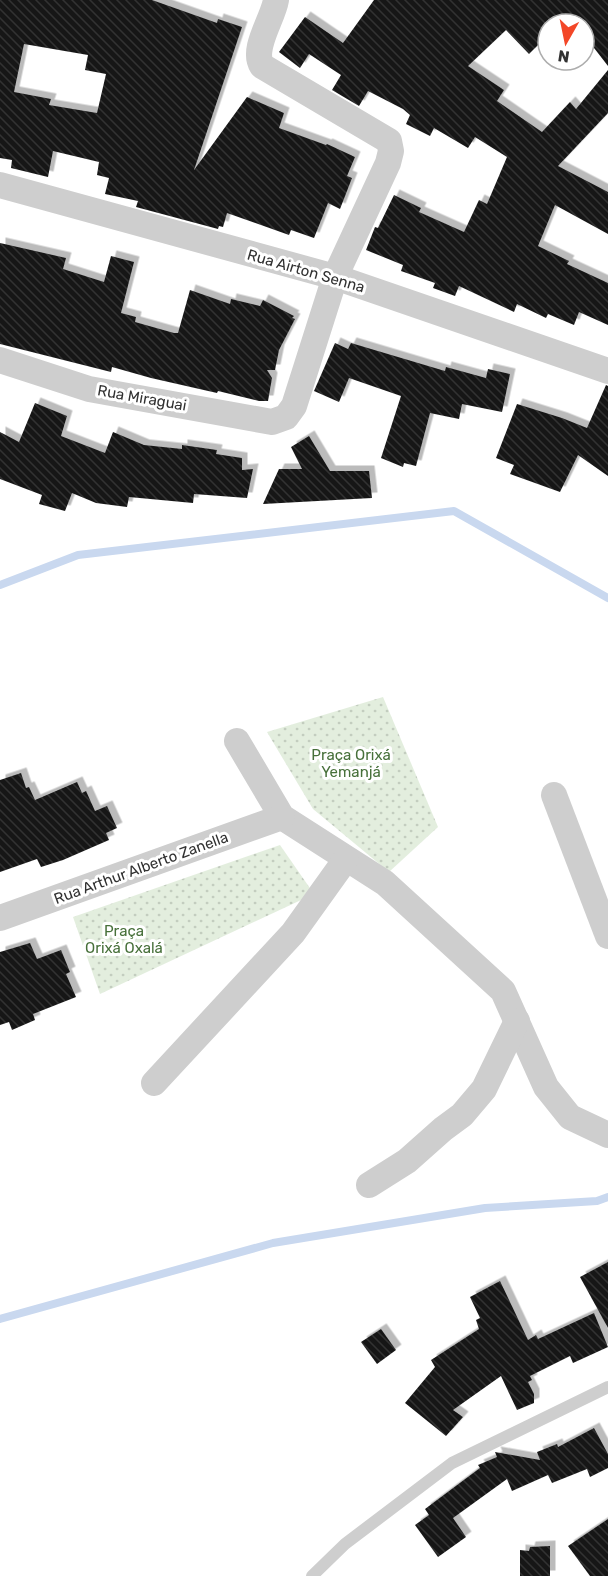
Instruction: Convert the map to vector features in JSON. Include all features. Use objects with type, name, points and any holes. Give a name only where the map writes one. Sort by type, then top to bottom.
[{"type":"street","points":[[276,0],[258,51],[258,61],[262,66],[389,141],[391,151],[388,163],[335,277]]},
{"type":"street","name":"Rua Airton Senna","points":[[0,185],[335,277],[608,371]]},
{"type":"street","name":"Rua Miraguai","points":[[0,360],[88,389],[272,422],[286,417],[294,406],[335,277]]},
{"type":"street","points":[[237,741],[282,817],[385,883],[503,991],[546,1087],[570,1117],[608,1135]]},
{"type":"street","points":[[554,795],[608,936]]},
{"type":"street","name":"Rua Arthur Alberto Zanella","points":[[0,918],[282,817]]},
{"type":"street","points":[[154,1083],[293,933],[346,859]]},
{"type":"street","points":[[369,1185],[407,1161],[462,1115],[484,1089],[517,1021]]},
{"type":"lane","points":[[312,1576],[345,1544],[452,1463],[608,1388]]},
{"type":"green space","name":"Praça Orixá Yemanjá","points":[[383,697],[438,827],[389,872],[313,809],[267,732]]},
{"type":"green space","name":"Praça Orixá Oxalá","points":[[280,845],[314,894],[100,994],[73,917]]},
{"type":"building","points":[[0,0],[152,0],[217,23],[218,19],[242,27],[194,170],[247,97],[284,113],[279,128],[327,144],[355,157],[347,176],[352,178],[340,209],[328,203],[314,238],[291,230],[289,235],[227,213],[223,227],[219,226],[218,229],[136,207],[138,201],[105,194],[109,178],[97,175],[99,162],[53,151],[48,177],[11,168],[12,160],[0,158]],"holes":[[[24,44],[88,55],[85,70],[106,74],[97,113],[49,105],[51,99],[14,92]]]},
{"type":"building","points":[[374,0],[608,0],[608,66],[596,50],[596,12],[536,12],[536,47],[529,54],[506,30],[468,66],[504,90],[497,101],[542,132],[570,102],[576,109],[608,70],[608,113],[558,166],[608,192],[608,234],[555,205],[538,246],[569,261],[567,264],[608,283],[608,325],[579,312],[574,325],[548,314],[546,318],[517,304],[514,312],[459,286],[455,296],[433,288],[435,283],[401,271],[403,265],[366,250],[375,227],[378,228],[394,195],[421,208],[419,212],[464,232],[479,200],[487,204],[507,157],[475,137],[468,148],[434,128],[430,136],[406,124],[410,115],[403,109],[368,91],[359,106],[332,90],[341,75],[309,54],[300,68],[279,52],[305,17],[343,43]]},
{"type":"building","points":[[0,243],[66,258],[63,269],[104,282],[111,256],[134,262],[121,313],[136,317],[135,322],[174,333],[178,333],[190,290],[230,304],[231,299],[260,306],[263,300],[294,316],[292,318],[295,319],[279,350],[275,370],[267,370],[272,378],[268,401],[218,391],[217,393],[112,367],[111,372],[0,344]]},
{"type":"building","points":[[335,343],[348,349],[351,343],[445,371],[446,367],[486,378],[488,369],[510,374],[502,412],[462,404],[459,419],[430,413],[416,466],[404,463],[403,467],[381,458],[401,396],[349,378],[339,402],[314,391]]},
{"type":"building","points":[[606,385],[608,386],[608,476],[578,455],[560,492],[510,474],[514,465],[496,458],[517,404],[587,428]]},
{"type":"building","points":[[35,403],[67,416],[61,436],[105,453],[113,432],[144,445],[182,449],[182,445],[217,450],[216,454],[242,458],[242,470],[253,469],[247,498],[194,494],[193,503],[129,497],[127,507],[96,503],[72,493],[65,511],[39,504],[42,495],[0,479],[0,432],[19,442]]},
{"type":"building","points":[[309,436],[330,471],[369,471],[372,498],[263,504],[279,469],[302,469],[291,447]]},
{"type":"building","points":[[21,773],[26,788],[29,787],[35,800],[77,782],[82,793],[86,791],[95,811],[107,806],[117,828],[106,833],[109,840],[63,860],[41,867],[37,859],[0,872],[0,780]]},
{"type":"building","points":[[30,943],[37,959],[61,950],[70,972],[66,974],[76,997],[33,1014],[35,1020],[12,1030],[9,1022],[0,1025],[0,952]]},
{"type":"building","points":[[608,1262],[608,1328],[580,1277]]},
{"type":"building","points":[[500,1281],[528,1340],[536,1335],[538,1339],[594,1313],[608,1347],[573,1363],[570,1356],[530,1376],[532,1380],[528,1382],[534,1394],[534,1403],[517,1410],[501,1376],[453,1410],[463,1417],[446,1436],[405,1403],[435,1367],[431,1360],[479,1329],[476,1320],[480,1318],[470,1297]]},
{"type":"building","points":[[381,1329],[396,1350],[377,1364],[361,1342]]},
{"type":"building","points":[[594,1428],[608,1454],[608,1468],[590,1477],[587,1469],[552,1483],[548,1475],[512,1491],[507,1479],[453,1518],[466,1537],[438,1557],[415,1525],[429,1515],[425,1509],[480,1468],[478,1465],[497,1457],[495,1452],[540,1460],[537,1452],[557,1444],[558,1447]]},
{"type":"building","points":[[608,1519],[608,1576],[590,1576],[568,1546]]},
{"type":"building","points":[[550,1546],[550,1576],[520,1576],[520,1550],[529,1551],[530,1547]]},
{"type":"waterway","points":[[0,585],[78,555],[454,511],[608,598]]},
{"type":"waterway","points":[[0,1319],[273,1243],[485,1208],[597,1201],[608,1197]]}]
